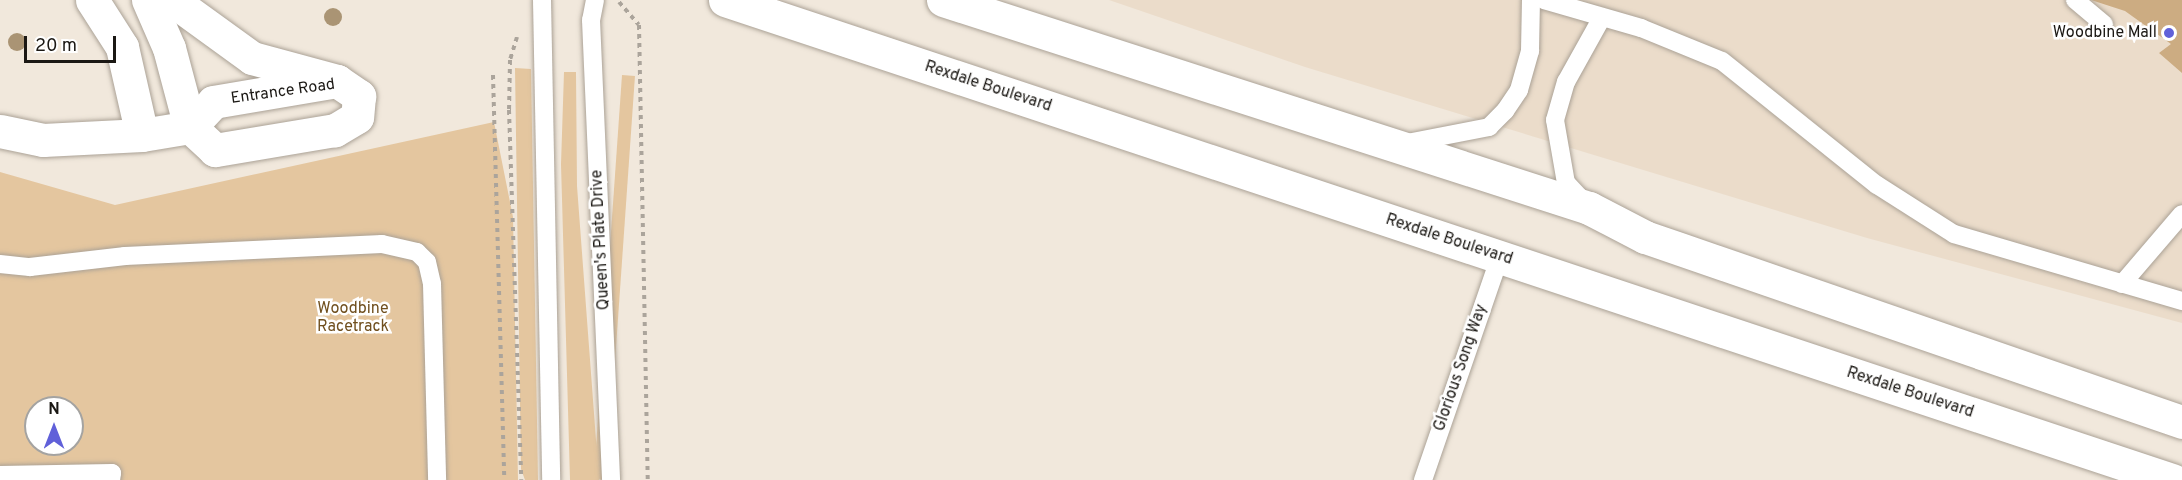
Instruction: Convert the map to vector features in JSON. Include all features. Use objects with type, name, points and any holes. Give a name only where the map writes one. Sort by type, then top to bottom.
[{"type":"main road","points":[[92,0],[122,47],[142,135]]},
{"type":"main road","points":[[0,131],[43,140],[142,135],[190,127],[169,48],[148,0]]},
{"type":"main road","points":[[172,0],[252,58],[337,81]]},
{"type":"main road","name":"Rexdale Boulevard","points":[[725,0],[2172,480]]},
{"type":"main road","points":[[943,0],[1383,146],[1589,208],[1646,237],[2182,422]]},
{"type":"main road","name":"Entrance Road","points":[[337,81],[351,86],[361,107],[351,123],[335,130],[215,150],[190,127],[213,102],[337,81]]},
{"type":"lane","points":[[542,0],[552,480]]},
{"type":"lane","name":"Queen's Plate Drive","points":[[595,0],[591,20],[612,480]]},
{"type":"lane","points":[[1383,146],[1489,127],[1505,111],[1519,90],[1530,51],[1531,0]]},
{"type":"lane","points":[[1544,0],[1601,19],[1641,28],[1722,61],[1877,185],[1954,234],[2182,301]]},
{"type":"lane","points":[[2075,0],[2104,24]]},
{"type":"lane","points":[[1589,208],[1566,183],[1556,120],[1566,82],[1601,19]]},
{"type":"lane","points":[[2122,284],[2182,214]]},
{"type":"lane","points":[[0,264],[30,267],[125,256],[382,244],[417,252],[427,262],[432,284],[437,480]]},
{"type":"lane","name":"Glorious Song Way","points":[[1423,480],[1500,257]]},
{"type":"lane","points":[[0,475],[36,478],[112,473],[111,480]]},
{"type":"path","points":[[617,0],[639,25],[648,480]]},
{"type":"path","points":[[519,29],[510,60],[509,110],[520,480]]},
{"type":"path","points":[[493,75],[504,480]]},
{"type":"shaded area","points":[[1109,0],[2182,0],[2182,323],[1867,238],[1305,67]]},
{"type":"green space","points":[[515,68],[531,69],[538,480],[525,480],[521,469]]},
{"type":"green space","points":[[564,72],[576,72],[577,186],[599,480],[570,480],[561,164]]},
{"type":"green space","points":[[622,75],[635,76],[607,480],[594,479]]},
{"type":"green space","name":"Woodbine Racetrack","points":[[494,122],[513,217],[518,480],[0,480],[0,172],[115,205]]},
{"type":"building","name":"Woodbine Mall","points":[[2091,0],[2182,0],[2182,73],[2159,53],[2171,44],[2125,11]]},
{"type":"place","name":"Woodbine Mall","points":[[2169,33]]}]
